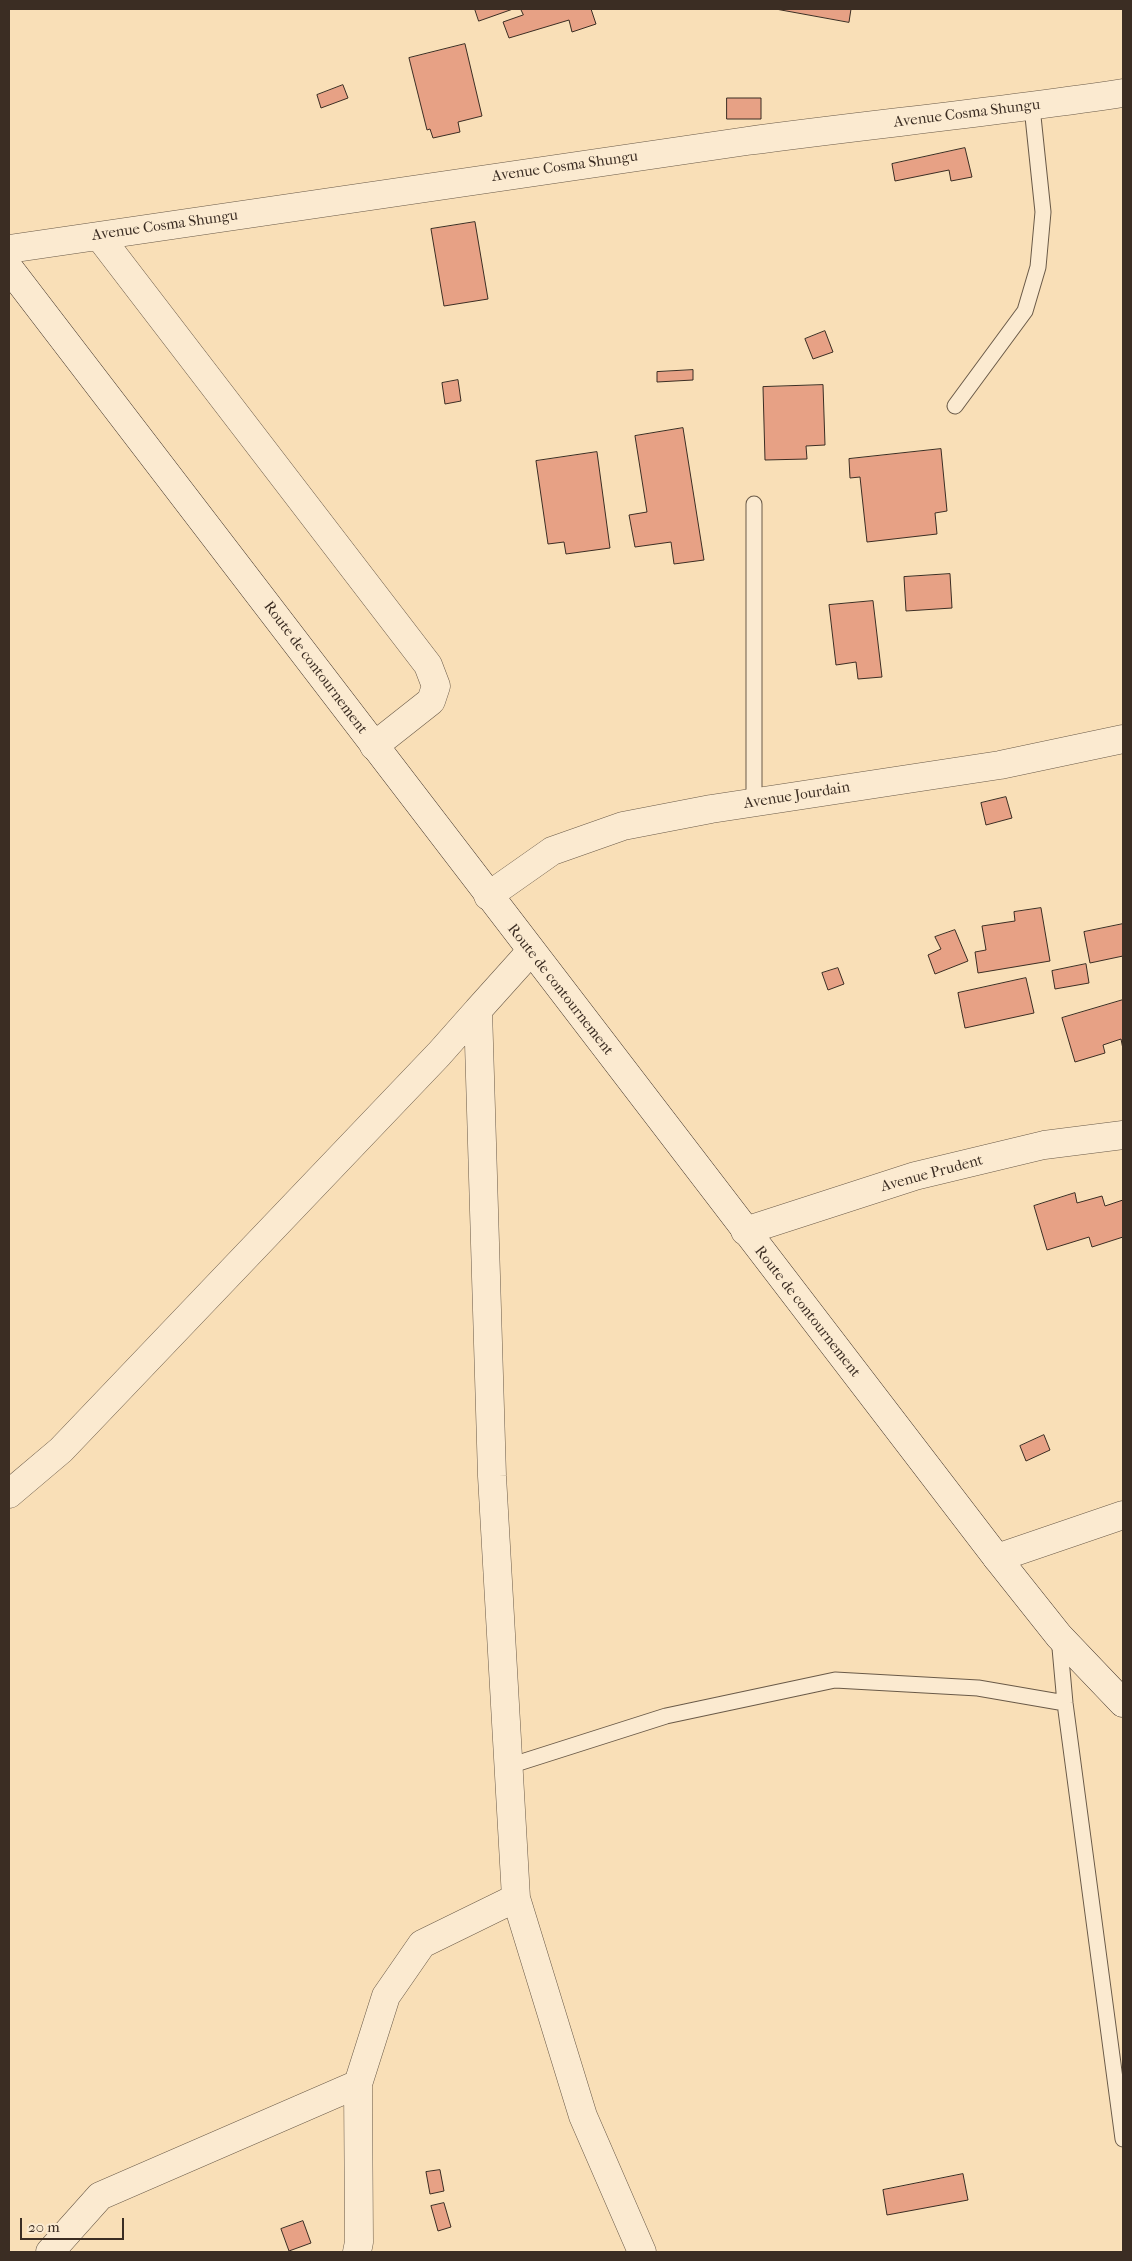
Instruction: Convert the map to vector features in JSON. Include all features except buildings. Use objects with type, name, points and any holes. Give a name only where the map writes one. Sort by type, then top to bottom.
[{"type":"street","name":"Avenue Cosma Shungu","points":[[9,249],[856,126],[1032,107],[1123,94]]},
{"type":"street","points":[[99,236],[428,665],[436,686],[431,701],[374,746]]},
{"type":"street","name":"Route de contournement","points":[[9,268],[745,1232],[997,1558],[1059,1636],[1123,1703]]},
{"type":"street","name":"Avenue Jourdain","points":[[488,896],[552,851],[623,826],[754,802],[1000,765],[1123,740]]},
{"type":"street","points":[[9,1494],[61,1450],[439,1054],[531,952]]},
{"type":"street","points":[[478,1010],[492,1476],[516,1898],[583,2116],[642,2252]]},
{"type":"street","name":"Avenue Prudent","points":[[745,1232],[915,1176],[1044,1146],[1123,1134]]},
{"type":"street","points":[[997,1558],[1123,1515]]},
{"type":"street","points":[[357,2252],[359,2242],[358,2084],[386,1996],[422,1944],[516,1898]]},
{"type":"street","points":[[50,2252],[100,2196],[358,2084]]},
{"type":"lane","points":[[956,406],[1025,311],[1038,267],[1043,212],[1032,107]]},
{"type":"lane","points":[[754,504],[754,802]]},
{"type":"lane","points":[[1059,1636],[1064,1703],[1123,2140]]},
{"type":"lane","points":[[509,1766],[666,1716],[835,1680],[978,1688],[1064,1703]]}]
